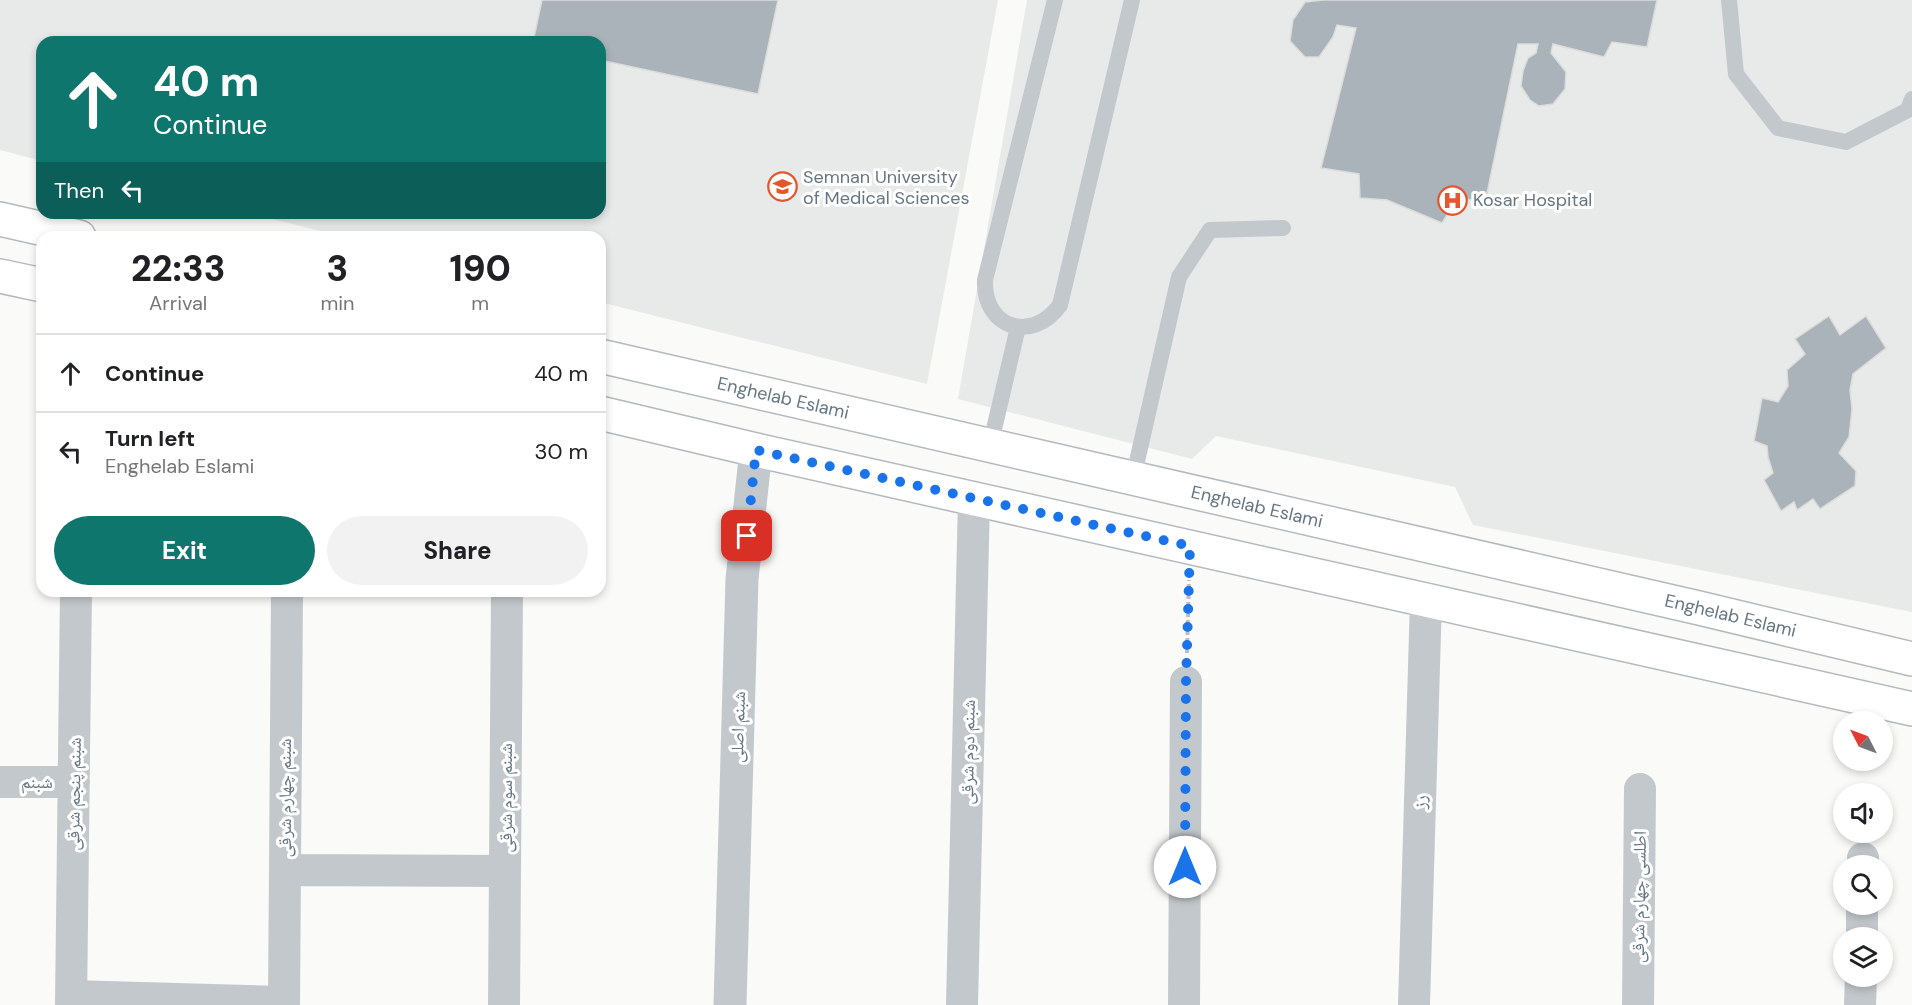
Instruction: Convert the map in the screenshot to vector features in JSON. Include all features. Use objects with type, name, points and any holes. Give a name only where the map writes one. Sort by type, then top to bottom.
[{"type":"main road","points":[[0,219],[53,231]]},
{"type":"main road","points":[[0,276],[36,284]]},
{"type":"main road","name":"Enghelab Eslami","points":[[606,357],[1912,659]]},
{"type":"main road","points":[[606,414],[1912,709]]},
{"type":"main road","points":[[1688,658],[1699,608]]},
{"type":"street","name":"شبنم اصلی","points":[[730,1005],[742,579],[756,450]]},
{"type":"street","name":"شبنم دوم شرقی","points":[[963,1005],[974,499]]},
{"type":"street","name":"شبنم پنجم شرقی","points":[[71,1001],[76,597]]},
{"type":"street","name":"شبنم چهارم شرقی","points":[[284,1004],[287,597]]},
{"type":"street","name":"شبنم سوم شرقی","points":[[504,1005],[507,597]]},
{"type":"street","name":"رز","points":[[1414,1005],[1426,599]]},
{"type":"street","points":[[1184,1005],[1186,682]]},
{"type":"street","name":"شبنم","points":[[0,782],[74,782]]},
{"type":"street","name":"اطلسی چهارم شرقی","points":[[1638,1005],[1640,789]]},
{"type":"street","points":[[285,870],[505,871]]},
{"type":"street","points":[[1860,1005],[1861,987]]},
{"type":"street","points":[[71,1001],[284,1004]]},
{"type":"lane","points":[[1055,0],[985,280],[984,293],[988,305],[996,316],[1017,327],[1030,327],[1042,323],[1060,305],[1132,0]]},
{"type":"lane","points":[[1730,0],[1736,74],[1778,128],[1846,142],[1908,110],[1912,99]]},
{"type":"lane","points":[[1133,478],[1179,277],[1210,230],[1283,228]]},
{"type":"lane","points":[[990,446],[1017,327]]},
{"type":"path","points":[[1186,682],[1190,546]]},
{"type":"shaded area","name":"Semnan University of Medical Sciences","points":[[0,0],[998,0],[927,384],[606,304],[606,231],[320,231],[273,219],[606,219],[606,36],[36,36],[36,159],[0,150]]},
{"type":"shaded area","name":"Kosar Hospital","points":[[1027,0],[1912,0],[1912,612],[1473,525],[1455,487],[1216,436],[1192,459],[958,399]]},
{"type":"building","points":[[542,0],[778,0],[758,94],[606,61],[606,36],[534,36]]},
{"type":"building","points":[[1323,0],[1657,0],[1647,47],[1612,42],[1604,57],[1553,44],[1551,53],[1566,72],[1565,89],[1553,104],[1539,106],[1530,100],[1521,86],[1528,58],[1536,53],[1538,44],[1518,44],[1485,203],[1458,197],[1442,223],[1387,200],[1360,198],[1359,174],[1321,168],[1356,28],[1337,25],[1333,37],[1319,57],[1305,57],[1290,41],[1293,20],[1305,2]]},
{"type":"building","points":[[1829,316],[1840,335],[1866,316],[1886,348],[1853,374],[1850,390],[1852,409],[1849,437],[1839,453],[1856,471],[1855,486],[1820,509],[1813,499],[1797,510],[1794,502],[1781,511],[1764,480],[1773,473],[1767,446],[1754,441],[1762,398],[1778,402],[1788,386],[1787,370],[1805,354],[1795,339]]},
{"type":"place","name":"Semnan University of Medical Sciences","points":[[782,187]]},
{"type":"place","name":"Kosar Hospital","points":[[1452,200]]},
{"type":"route","points":[[747,536],[756,450],[1190,546],[1186,682],[1185,867]]}]
